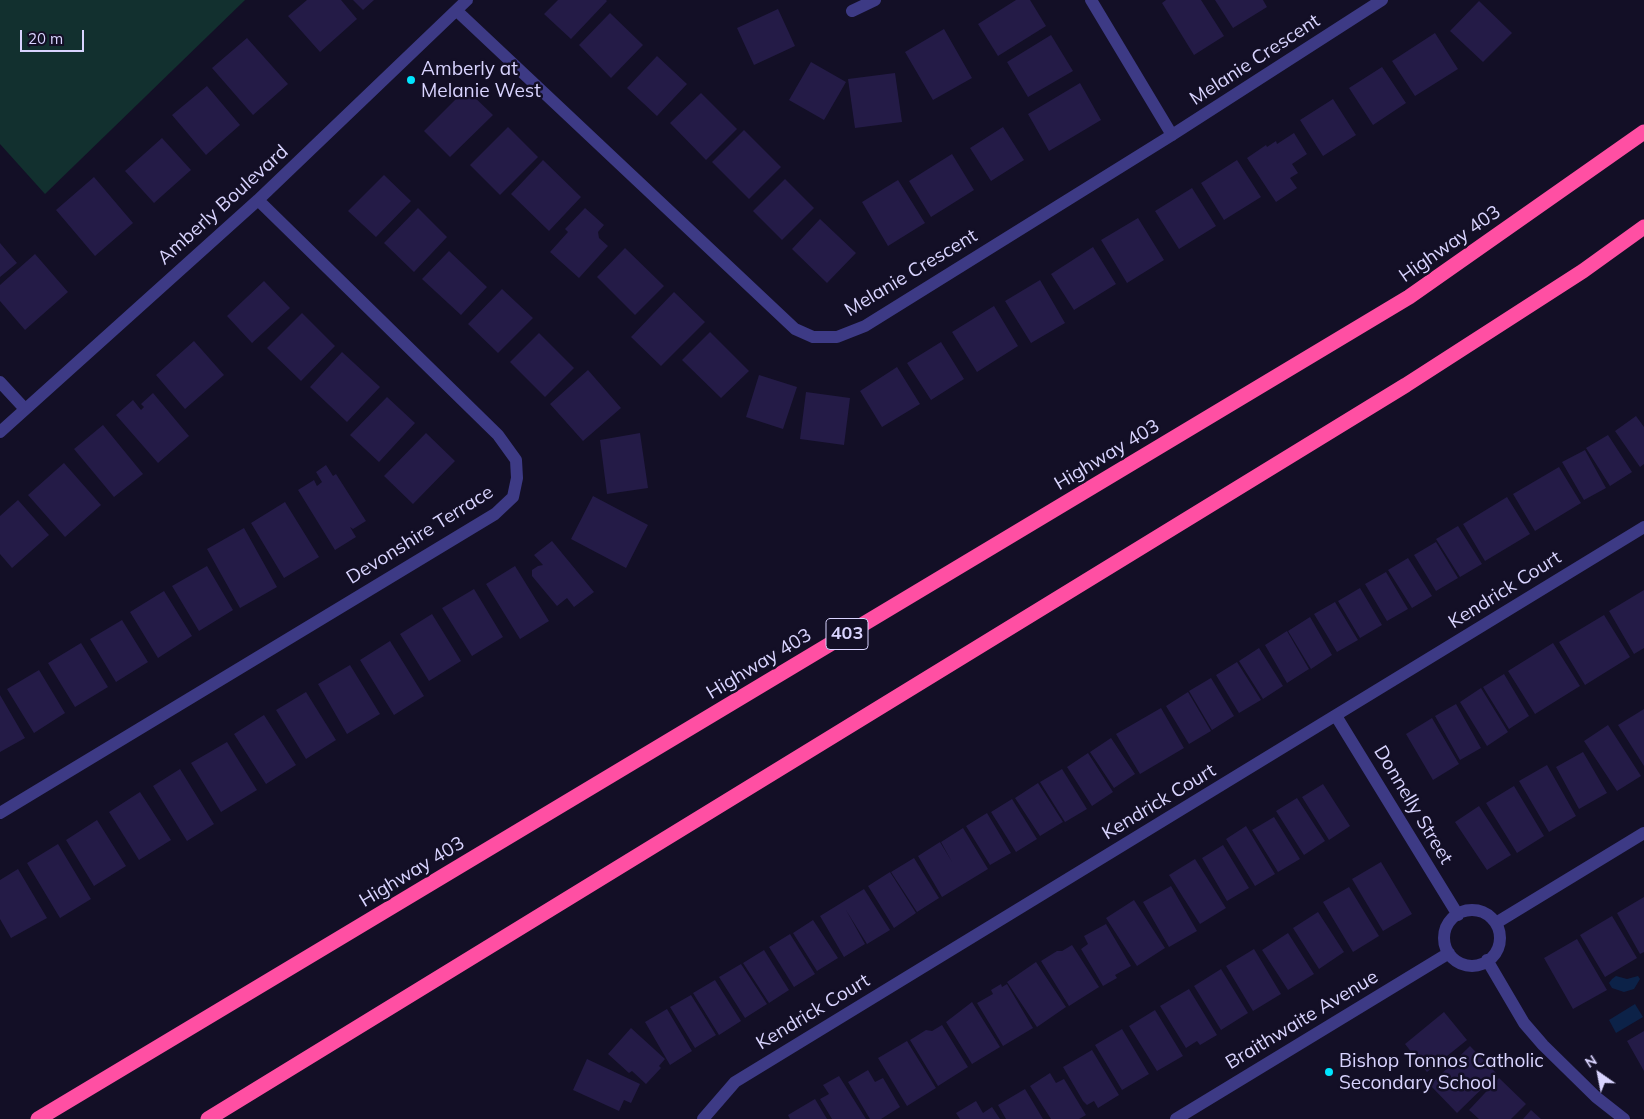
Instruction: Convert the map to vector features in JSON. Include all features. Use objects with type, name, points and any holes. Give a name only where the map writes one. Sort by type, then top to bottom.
[{"type":"highway","name":"Highway 403","points":[[38,1119],[1409,297],[1644,132]]},
{"type":"highway","points":[[208,1119],[1397,390],[1583,271],[1644,227]]},
{"type":"street","name":"Amberly Boulevard","points":[[0,432],[258,200],[467,0]]},
{"type":"street","points":[[852,11],[875,0]]},
{"type":"street","points":[[1091,0],[1172,135]]},
{"type":"street","name":"Melanie Crescent","points":[[457,11],[795,329],[812,337],[837,337],[865,326],[1172,135],[1382,0]]},
{"type":"street","name":"Devonshire Terrace","points":[[0,812],[495,514],[513,497],[517,478],[516,460],[498,435],[258,200]]},
{"type":"street","points":[[0,382],[25,409]]},
{"type":"street","name":"Kendrick Court","points":[[703,1119],[735,1082],[1644,527]]},
{"type":"street","name":"Donnelly Street","points":[[1336,716],[1458,915]]},
{"type":"street","points":[[1496,923],[1644,833]]},
{"type":"street","points":[[1473,910],[1490,916],[1496,923],[1500,931],[1501,940],[1494,956],[1479,965],[1471,966],[1454,960],[1445,946],[1446,929],[1450,921],[1464,911],[1473,910]]},
{"type":"street","name":"Braithwaite Avenue","points":[[1176,1119],[1449,953]]},
{"type":"street","points":[[1487,960],[1524,1023],[1543,1045],[1596,1097],[1624,1119]]},
{"type":"green space","points":[[0,0],[245,0],[45,194],[0,144]]},
{"type":"water","points":[[1616,976],[1627,979],[1638,976],[1640,979],[1634,989],[1624,992],[1612,988],[1609,983]]},
{"type":"water","points":[[1635,1004],[1643,1017],[1616,1033],[1609,1020]]},
{"type":"building","points":[[307,0],[341,0],[357,19],[320,52],[288,16]]},
{"type":"building","points":[[353,0],[374,0],[363,10]]},
{"type":"building","points":[[558,0],[607,1],[571,39],[544,14]]},
{"type":"building","points":[[1016,0],[1030,0],[1046,26],[998,56],[978,24]]},
{"type":"building","points":[[1166,0],[1201,0],[1224,36],[1194,55],[1162,3]]},
{"type":"building","points":[[1215,0],[1263,0],[1267,7],[1233,28]]},
{"type":"building","points":[[1479,1],[1512,33],[1483,62],[1450,31]]},
{"type":"building","points":[[778,9],[795,46],[754,65],[737,28]]},
{"type":"building","points":[[610,13],[643,45],[611,78],[579,45]]},
{"type":"building","points":[[944,29],[972,78],[933,100],[905,52]]},
{"type":"building","points":[[1435,33],[1458,69],[1415,96],[1392,61]]},
{"type":"building","points":[[1051,35],[1073,71],[1028,97],[1007,62]]},
{"type":"building","points":[[247,38],[288,84],[253,115],[212,68]]},
{"type":"building","points":[[657,56],[687,84],[657,116],[627,88]]},
{"type":"building","points":[[811,62],[846,82],[824,120],[789,100]]},
{"type":"building","points":[[1382,67],[1406,103],[1373,125],[1349,88]]},
{"type":"building","points":[[895,73],[902,122],[855,128],[848,79]]},
{"type":"building","points":[[1080,83],[1101,120],[1049,151],[1028,114]]},
{"type":"building","points":[[207,86],[240,125],[206,155],[172,115]]},
{"type":"building","points":[[466,89],[493,115],[450,157],[424,131]]},
{"type":"building","points":[[701,93],[737,129],[706,160],[670,123]]},
{"type":"building","points":[[1333,99],[1356,135],[1323,156],[1300,120]]},
{"type":"building","points":[[508,127],[538,157],[500,195],[470,165]]},
{"type":"building","points":[[1003,127],[1024,160],[991,181],[970,148]]},
{"type":"building","points":[[744,130],[781,167],[749,199],[712,162]]},
{"type":"building","points":[[1294,133],[1307,154],[1292,164],[1298,173],[1290,178],[1297,188],[1276,202],[1247,158],[1266,145],[1267,147],[1276,141],[1277,144]]},
{"type":"building","points":[[162,138],[191,170],[154,203],[125,171]]},
{"type":"building","points":[[952,154],[974,190],[931,217],[909,181]]},
{"type":"building","points":[[543,160],[581,197],[549,231],[511,194]]},
{"type":"building","points":[[1237,160],[1261,197],[1224,220],[1201,183]]},
{"type":"building","points":[[384,175],[411,201],[376,237],[348,211]]},
{"type":"building","points":[[94,177],[133,223],[95,256],[56,210]]},
{"type":"building","points":[[785,179],[814,208],[782,240],[753,211]]},
{"type":"building","points":[[898,180],[925,223],[888,246],[862,202]]},
{"type":"building","points":[[1192,188],[1216,226],[1179,249],[1155,211]]},
{"type":"building","points":[[418,208],[447,237],[414,272],[384,243]]},
{"type":"building","points":[[585,208],[604,225],[598,232],[599,238],[608,246],[579,278],[550,252],[568,232],[565,229]]},
{"type":"building","points":[[1138,218],[1164,260],[1127,283],[1101,240]]},
{"type":"building","points":[[820,219],[856,253],[827,283],[792,249]]},
{"type":"building","points":[[0,243],[17,263],[0,277]]},
{"type":"building","points":[[1093,247],[1116,284],[1074,310],[1051,274]]},
{"type":"building","points":[[625,248],[664,286],[635,315],[597,277]]},
{"type":"building","points":[[449,251],[487,287],[461,315],[422,279]]},
{"type":"building","points":[[35,254],[68,292],[25,330],[0,301],[0,285]]},
{"type":"building","points":[[1040,280],[1065,323],[1031,343],[1005,301]]},
{"type":"building","points":[[264,281],[290,308],[252,343],[227,316]]},
{"type":"building","points":[[502,289],[533,318],[498,353],[468,324]]},
{"type":"building","points":[[674,292],[705,322],[661,366],[631,337]]},
{"type":"building","points":[[994,306],[1018,346],[977,372],[952,332]]},
{"type":"building","points":[[302,313],[335,346],[301,381],[267,348]]},
{"type":"building","points":[[710,332],[749,371],[721,398],[682,360]]},
{"type":"building","points":[[539,333],[574,368],[545,397],[510,362]]},
{"type":"building","points":[[194,341],[224,375],[185,409],[156,375]]},
{"type":"building","points":[[941,342],[964,379],[931,400],[907,363]]},
{"type":"building","points":[[342,352],[380,387],[347,422],[310,387]]},
{"type":"building","points":[[897,367],[920,404],[882,427],[860,391]]},
{"type":"building","points":[[588,370],[621,408],[583,441],[550,404]]},
{"type":"building","points":[[759,375],[797,387],[783,429],[746,417]]},
{"type":"building","points":[[806,392],[850,398],[844,445],[800,439]]},
{"type":"building","points":[[153,393],[189,436],[158,463],[116,415],[133,400],[141,410],[144,407],[141,404]]},
{"type":"building","points":[[387,397],[415,423],[379,462],[350,435]]},
{"type":"building","points":[[1636,416],[1644,427],[1644,464],[1640,467],[1615,431]]},
{"type":"building","points":[[103,425],[143,474],[114,497],[74,449]]},
{"type":"building","points":[[426,433],[455,461],[413,504],[384,476]]},
{"type":"building","points":[[640,433],[648,488],[607,494],[600,440]]},
{"type":"building","points":[[1608,435],[1632,472],[1610,486],[1586,448]]},
{"type":"building","points":[[1585,450],[1606,488],[1584,500],[1562,462]]},
{"type":"building","points":[[64,463],[101,505],[65,537],[28,495]]},
{"type":"building","points":[[326,465],[333,476],[336,474],[366,521],[353,529],[350,527],[356,537],[335,550],[298,490],[314,480],[317,486],[322,482],[316,472]]},
{"type":"building","points":[[1559,467],[1581,503],[1535,531],[1513,494]]},
{"type":"building","points":[[593,496],[648,525],[626,568],[571,539]]},
{"type":"building","points":[[1507,497],[1530,534],[1485,561],[1463,524]]},
{"type":"building","points":[[18,500],[49,535],[12,568],[0,554],[0,516]]},
{"type":"building","points":[[285,502],[319,557],[284,578],[251,523]]},
{"type":"building","points":[[1458,526],[1482,564],[1460,577],[1436,539]]},
{"type":"building","points":[[244,528],[277,587],[240,608],[207,549]]},
{"type":"building","points":[[552,541],[594,592],[574,607],[567,598],[557,606],[532,576],[532,570],[543,565],[534,555]]},
{"type":"building","points":[[1436,542],[1458,578],[1436,591],[1414,555]]},
{"type":"building","points":[[1408,558],[1432,596],[1412,608],[1388,570]]},
{"type":"building","points":[[207,566],[233,610],[199,631],[172,586]]},
{"type":"building","points":[[515,566],[549,621],[520,639],[486,584]]},
{"type":"building","points":[[1386,572],[1408,609],[1387,621],[1365,584]]},
{"type":"building","points":[[1360,588],[1382,625],[1360,638],[1338,601]]},
{"type":"building","points":[[474,589],[503,637],[472,656],[442,608]]},
{"type":"building","points":[[1644,590],[1644,648],[1634,654],[1609,611]]},
{"type":"building","points":[[164,591],[192,636],[158,658],[130,612]]},
{"type":"building","points":[[1335,602],[1358,640],[1337,652],[1314,614]]},
{"type":"building","points":[[432,614],[461,661],[429,681],[400,634]]},
{"type":"building","points":[[1604,615],[1630,657],[1585,685],[1559,642]]},
{"type":"building","points":[[1310,617],[1332,655],[1311,669],[1288,631]]},
{"type":"building","points":[[122,620],[148,662],[116,682],[90,639]]},
{"type":"building","points":[[1287,631],[1309,669],[1287,683],[1265,645]]},
{"type":"building","points":[[390,641],[424,696],[394,715],[360,660]]},
{"type":"building","points":[[81,643],[108,687],[75,707],[48,663]]},
{"type":"building","points":[[1553,643],[1580,686],[1535,714],[1508,671]]},
{"type":"building","points":[[1259,648],[1283,686],[1263,699],[1239,661]]},
{"type":"building","points":[[1237,662],[1261,700],[1239,713],[1216,675]]},
{"type":"building","points":[[350,665],[380,714],[347,734],[318,684]]},
{"type":"building","points":[[39,670],[65,713],[34,733],[7,689]]},
{"type":"building","points":[[1504,674],[1529,716],[1509,729],[1483,687]]},
{"type":"building","points":[[1211,678],[1234,716],[1212,730],[1189,691]]},
{"type":"building","points":[[1481,688],[1508,732],[1487,746],[1460,702]]},
{"type":"building","points":[[306,692],[336,740],[306,759],[276,710]]},
{"type":"building","points":[[1188,692],[1211,731],[1189,744],[1166,706]]},
{"type":"building","points":[[0,695],[25,738],[0,752]]},
{"type":"building","points":[[1456,704],[1481,748],[1460,760],[1435,716]]},
{"type":"building","points":[[1161,708],[1184,748],[1140,774],[1116,734]]},
{"type":"building","points":[[1644,709],[1644,766],[1618,725]]},
{"type":"building","points":[[264,715],[296,765],[266,784],[234,734]]},
{"type":"building","points":[[1432,718],[1459,764],[1433,780],[1406,734]]},
{"type":"building","points":[[1608,725],[1641,776],[1617,791],[1584,741]]},
{"type":"building","points":[[1111,738],[1135,774],[1114,788],[1090,752]]},
{"type":"building","points":[[227,742],[257,790],[221,812],[191,763]]},
{"type":"building","points":[[1583,752],[1607,793],[1579,809],[1556,767]]},
{"type":"building","points":[[1088,753],[1113,792],[1092,806],[1067,767]]},
{"type":"building","points":[[1547,765],[1576,816],[1549,832],[1519,781]]},
{"type":"building","points":[[180,769],[214,824],[187,841],[153,786]]},
{"type":"building","points":[[1062,769],[1087,809],[1065,822],[1040,782]]},
{"type":"building","points":[[1038,783],[1063,822],[1040,836],[1015,798]]},
{"type":"building","points":[[1323,784],[1350,826],[1329,840],[1302,797]]},
{"type":"building","points":[[1514,786],[1544,836],[1517,853],[1486,803]]},
{"type":"building","points":[[140,792],[171,840],[139,860],[109,812]]},
{"type":"building","points":[[1297,798],[1325,841],[1304,855],[1276,811]]},
{"type":"building","points":[[1012,799],[1037,839],[1016,852],[991,812]]},
{"type":"building","points":[[1479,806],[1511,855],[1487,870],[1455,822]]},
{"type":"building","points":[[987,813],[1011,853],[990,865],[966,826]]},
{"type":"building","points":[[1274,817],[1300,859],[1278,872],[1252,830]]},
{"type":"building","points":[[97,820],[126,866],[94,886],[66,840]]},
{"type":"building","points":[[1246,826],[1275,874],[1255,886],[1226,839]]},
{"type":"building","points":[[963,828],[988,869],[942,897],[918,856],[940,842],[952,862],[941,842]]},
{"type":"building","points":[[58,844],[91,899],[60,918],[27,863]]},
{"type":"building","points":[[1223,845],[1249,888],[1227,901],[1202,858]]},
{"type":"building","points":[[914,858],[939,898],[917,912],[891,872]]},
{"type":"building","points":[[1195,859],[1226,908],[1200,924],[1169,875]]},
{"type":"building","points":[[1381,862],[1412,914],[1383,931],[1352,879]]},
{"type":"building","points":[[18,869],[47,918],[11,938],[0,919],[0,880]]},
{"type":"building","points":[[890,872],[916,913],[894,928],[868,886]]},
{"type":"building","points":[[1171,886],[1197,931],[1169,947],[1143,902]]},
{"type":"building","points":[[1349,887],[1379,936],[1353,952],[1323,902]]},
{"type":"building","points":[[864,889],[890,930],[867,944],[846,910],[865,944],[844,957],[820,916]]},
{"type":"building","points":[[1644,897],[1644,952],[1640,954],[1617,913]]},
{"type":"building","points":[[1134,900],[1165,948],[1137,966],[1106,918]]},
{"type":"building","points":[[1318,912],[1344,952],[1319,969],[1293,928]]},
{"type":"building","points":[[1612,916],[1637,958],[1605,977],[1580,935]]},
{"type":"building","points":[[813,920],[838,958],[817,971],[793,933]]},
{"type":"building","points":[[1106,924],[1131,966],[1115,975],[1117,978],[1103,986],[1081,949],[1088,944],[1084,936]]},
{"type":"building","points":[[1288,933],[1314,974],[1288,990],[1262,950]]},
{"type":"building","points":[[790,934],[815,974],[794,987],[769,947]]},
{"type":"building","points":[[1577,939],[1607,990],[1573,1009],[1544,958]]},
{"type":"building","points":[[1072,945],[1099,987],[1069,1006],[1041,961],[1057,951],[1062,951]]},
{"type":"building","points":[[1254,949],[1281,994],[1253,1011],[1226,966]]},
{"type":"building","points":[[764,950],[789,990],[769,1003],[743,963]]},
{"type":"building","points":[[1036,962],[1066,1007],[1037,1027],[1007,982]]},
{"type":"building","points":[[741,964],[767,1004],[745,1018],[719,977]]},
{"type":"building","points":[[1221,969],[1248,1013],[1221,1030],[1194,986]]},
{"type":"building","points":[[715,980],[741,1021],[719,1035],[693,993]]},
{"type":"building","points":[[1001,984],[1002,987],[1007,984],[1033,1028],[1003,1046],[977,1003],[993,994],[991,990]]},
{"type":"building","points":[[1189,989],[1217,1035],[1200,1045],[1197,1041],[1186,1048],[1160,1006]]},
{"type":"building","points":[[691,995],[716,1035],[695,1048],[670,1007]]},
{"type":"building","points":[[972,1002],[1000,1047],[972,1064],[946,1022]]},
{"type":"building","points":[[667,1009],[692,1051],[670,1065],[645,1022]]},
{"type":"building","points":[[1155,1010],[1183,1056],[1157,1071],[1129,1026]]},
{"type":"building","points":[[1444,1012],[1467,1040],[1427,1072],[1405,1044]]},
{"type":"building","points":[[942,1025],[968,1067],[938,1086],[910,1040],[926,1030],[932,1031]]},
{"type":"building","points":[[631,1028],[665,1059],[659,1066],[661,1068],[646,1084],[632,1071],[629,1073],[608,1054]]},
{"type":"building","points":[[1122,1029],[1149,1074],[1122,1090],[1095,1045]]},
{"type":"building","points":[[1644,1031],[1644,1071],[1627,1041]]},
{"type":"building","points":[[907,1041],[936,1088],[907,1106],[878,1058]]},
{"type":"building","points":[[1470,1046],[1497,1074],[1457,1113],[1430,1085]]},
{"type":"building","points":[[1092,1050],[1119,1095],[1098,1108],[1094,1101],[1087,1105],[1083,1101],[1063,1067]]},
{"type":"building","points":[[587,1059],[640,1084],[631,1103],[624,1100],[619,1111],[573,1090]]},
{"type":"building","points":[[868,1070],[875,1082],[883,1078],[900,1107],[881,1119],[870,1119],[848,1082]]},
{"type":"building","points":[[1050,1073],[1056,1083],[1064,1079],[1086,1115],[1079,1119],[1051,1119],[1030,1086]]},
{"type":"building","points":[[839,1076],[866,1119],[832,1119],[820,1099],[829,1094],[823,1085]]},
{"type":"building","points":[[1499,1078],[1526,1104],[1511,1119],[1479,1119],[1469,1110]]},
{"type":"building","points":[[1025,1089],[1043,1119],[1006,1119],[998,1105]]},
{"type":"building","points":[[815,1099],[827,1119],[790,1119],[788,1115]]},
{"type":"building","points":[[976,1101],[983,1113],[992,1107],[1000,1119],[960,1119],[956,1113]]},
{"type":"building","points":[[1531,1110],[1541,1119],[1523,1119]]},
{"type":"place","name":"Amberly at Melanie West","points":[[411,80]]},
{"type":"place","name":"Bishop Tonnos Catholic Secondary School","points":[[1329,1072]]}]
